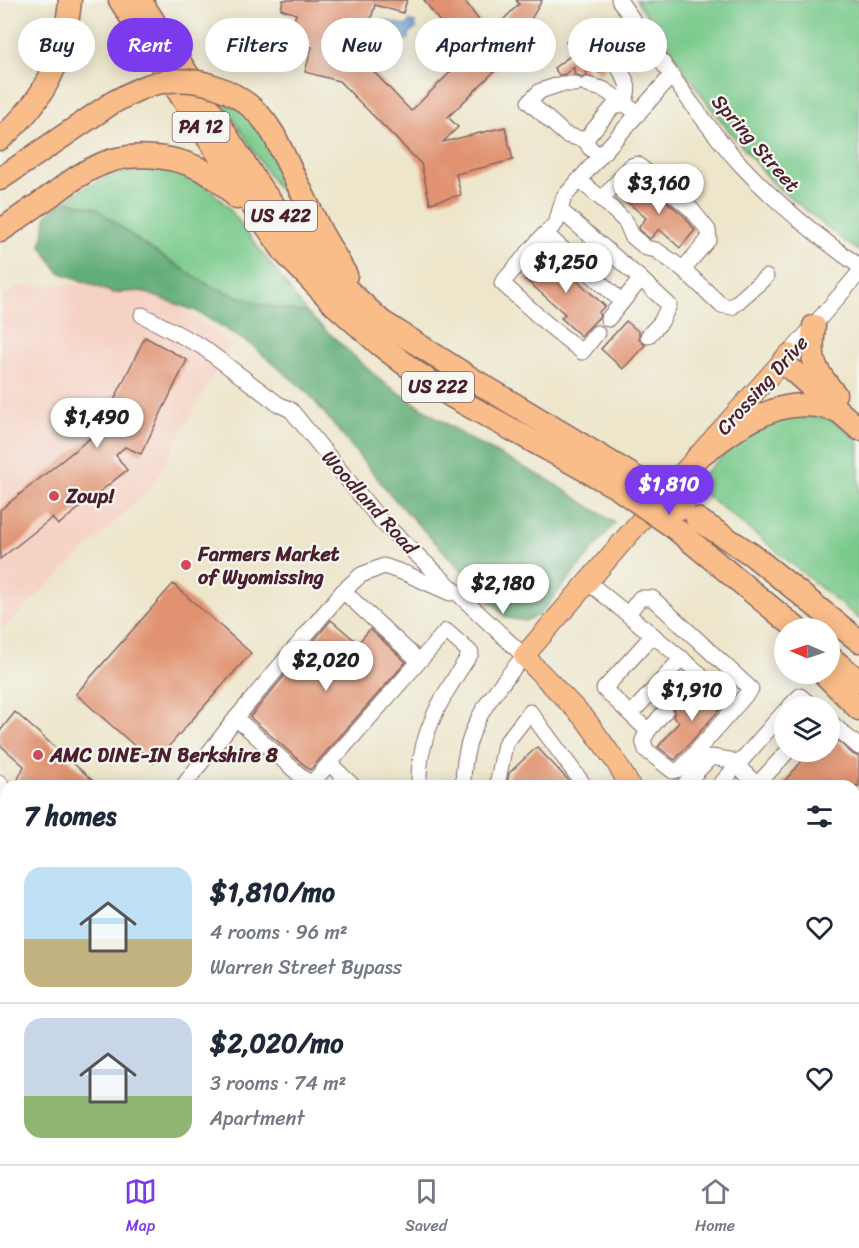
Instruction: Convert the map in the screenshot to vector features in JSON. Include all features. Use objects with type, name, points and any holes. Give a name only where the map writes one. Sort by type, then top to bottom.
[{"type":"highway","points":[[0,139],[33,106],[51,77],[63,46],[70,0]]},
{"type":"highway","name":"PA 12","points":[[120,0],[237,183],[285,253]]},
{"type":"highway","name":"US 422","points":[[140,0],[261,189],[314,254],[337,280],[381,321],[477,382]]},
{"type":"highway","name":"US 222","points":[[0,178],[132,92],[149,85],[176,80],[219,86],[260,114],[274,135],[321,232],[347,276],[364,294],[477,382],[623,481],[684,518],[813,618]]},
{"type":"highway","name":"US 222","points":[[0,231],[93,167],[136,156],[152,156],[194,167],[224,184],[336,306],[414,371],[453,397],[623,481]]},
{"type":"highway","points":[[814,326],[812,349],[815,367],[859,429]]},
{"type":"highway","points":[[786,358],[844,407]]},
{"type":"highway","points":[[698,457],[735,429],[774,409],[804,404],[844,407]]},
{"type":"highway","points":[[684,518],[751,554],[859,641]]},
{"type":"highway","name":"US 222","points":[[684,518],[693,543],[784,618]]},
{"type":"highway","points":[[693,543],[774,624]]},
{"type":"highway","name":"US 222","points":[[840,640],[859,656]]},
{"type":"highway","points":[[840,665],[859,681]]},
{"type":"highway","points":[[834,684],[859,709]]},
{"type":"main road","name":"Crossing Drive","points":[[524,656],[655,504],[786,358]]},
{"type":"main road","name":"Woodland Road","points":[[524,656],[586,720],[626,780]]},
{"type":"street","name":"Spring Street","points":[[619,0],[718,138],[741,165],[810,230],[859,266]]},
{"type":"street","points":[[585,140],[612,108],[624,103],[628,93],[628,84],[621,72]]},
{"type":"street","points":[[597,333],[582,352],[502,283],[556,223],[564,197],[672,75]]},
{"type":"street","points":[[600,156],[590,148],[585,140],[566,135],[529,102],[540,91],[561,84],[581,85],[603,89],[638,114]]},
{"type":"street","points":[[603,199],[631,166],[637,164],[692,210],[708,230],[709,239],[683,268]]},
{"type":"street","points":[[579,180],[603,199],[626,222],[632,236],[646,248],[656,250],[683,268],[721,306],[732,307],[766,277]]},
{"type":"street","points":[[560,210],[669,305],[661,322],[648,336]]},
{"type":"street","points":[[546,234],[622,302]]},
{"type":"street","name":"Crossing Drive","points":[[786,358],[859,273]]},
{"type":"street","points":[[608,319],[641,279]]},
{"type":"street","name":"Woodland Road","points":[[142,315],[201,346],[278,404],[291,410],[381,521],[524,656]]},
{"type":"street","points":[[188,780],[236,718],[343,591],[361,575],[384,567],[407,574],[461,598]]},
{"type":"street","points":[[588,582],[699,673],[677,697]]},
{"type":"street","points":[[343,591],[419,661]]},
{"type":"street","points":[[628,614],[639,598],[652,598],[751,689],[681,769],[673,771],[646,750],[643,740],[665,711]]},
{"type":"street","points":[[315,780],[446,631],[471,653],[440,701],[431,721],[420,763],[419,780]]},
{"type":"street","points":[[648,731],[603,689],[653,635]]},
{"type":"street","points":[[631,714],[688,664],[710,651]]},
{"type":"street","name":"Crossing Drive","points":[[464,780],[466,751],[479,716],[524,656]]},
{"type":"street","points":[[498,780],[505,744],[530,712],[580,780]]},
{"type":"street","points":[[236,718],[305,780]]},
{"type":"street","points":[[724,780],[774,723]]},
{"type":"street","points":[[840,731],[859,747]]},
{"type":"street","points":[[689,780],[711,757],[730,760],[752,780]]},
{"type":"street","points":[[762,780],[778,762]]},
{"type":"street","points":[[329,764],[346,780]]},
{"type":"shaded area","points":[[142,280],[231,343],[152,487],[0,631],[0,300],[17,287]]},
{"type":"green space","points":[[636,0],[859,0],[859,251],[772,183],[713,111],[667,45],[667,18],[648,18]]},
{"type":"green space","points":[[222,101],[236,106],[265,136],[299,210],[275,185]]},
{"type":"green space","points":[[140,168],[168,170],[210,189],[228,207],[307,313],[262,305],[210,286],[143,244],[96,208],[66,201],[77,192],[106,177]]},
{"type":"green space","points":[[66,201],[96,208],[143,244],[210,286],[262,305],[307,313],[381,381],[468,438],[550,481],[615,523],[539,615],[525,621],[507,618],[395,500],[307,392],[250,344],[196,311],[141,291],[113,293],[59,272],[41,246],[47,214]]},
{"type":"green space","points":[[807,414],[828,418],[859,442],[859,619],[692,484],[760,424],[787,416]]},
{"type":"water","points":[[409,22],[415,23],[415,30],[410,32],[408,40],[403,39],[403,25],[407,26]]},
{"type":"building","points":[[283,0],[407,0],[403,13],[375,5],[371,18],[321,18],[321,72],[374,72],[411,111],[450,72],[494,72],[448,117],[458,127],[443,142],[505,127],[513,160],[456,174],[461,195],[430,203],[421,164],[339,81],[305,72],[309,72],[312,47],[309,46],[309,18],[295,18],[296,14],[281,9]]},
{"type":"building","points":[[424,0],[464,0],[477,18],[437,18]]},
{"type":"building","points":[[516,0],[542,0],[532,18],[505,18],[519,4]]},
{"type":"building","points":[[568,58],[568,72],[565,74],[559,75],[556,66]]},
{"type":"building","points":[[574,72],[587,72],[587,76],[582,77]]},
{"type":"building","points":[[641,180],[685,217],[695,230],[680,248],[659,229],[650,239],[640,230],[639,227],[646,218],[625,200]]},
{"type":"building","points":[[547,253],[605,306],[598,313],[599,317],[581,336],[561,318],[565,314],[525,279]]},
{"type":"building","points":[[626,321],[639,332],[639,339],[645,345],[623,369],[601,349]]},
{"type":"building","points":[[145,337],[187,360],[141,454],[125,447],[116,455],[127,470],[58,525],[52,518],[0,559],[0,510],[99,431]]},
{"type":"building","points":[[173,584],[251,653],[154,763],[76,694]]},
{"type":"building","points":[[331,620],[358,643],[370,629],[406,662],[310,770],[250,717]]},
{"type":"building","points":[[711,685],[728,700],[675,760],[658,747],[679,722],[673,717],[675,712],[673,705],[679,706],[685,703],[692,709]]},
{"type":"building","name":"AMC DINE-IN Berkshire 8","points":[[15,712],[92,780],[18,780],[24,766],[0,745],[0,731]]},
{"type":"building","points":[[840,743],[859,757],[859,780],[785,780],[801,762],[840,762]]},
{"type":"building","points":[[537,747],[568,780],[508,780],[509,773]]},
{"type":"place","name":"Zoup!","points":[[54,496]]},
{"type":"place","name":"Farmers Market of Wyomissing","points":[[186,565]]},
{"type":"place","name":"AMC DINE-IN Berkshire 8","points":[[38,755]]}]
